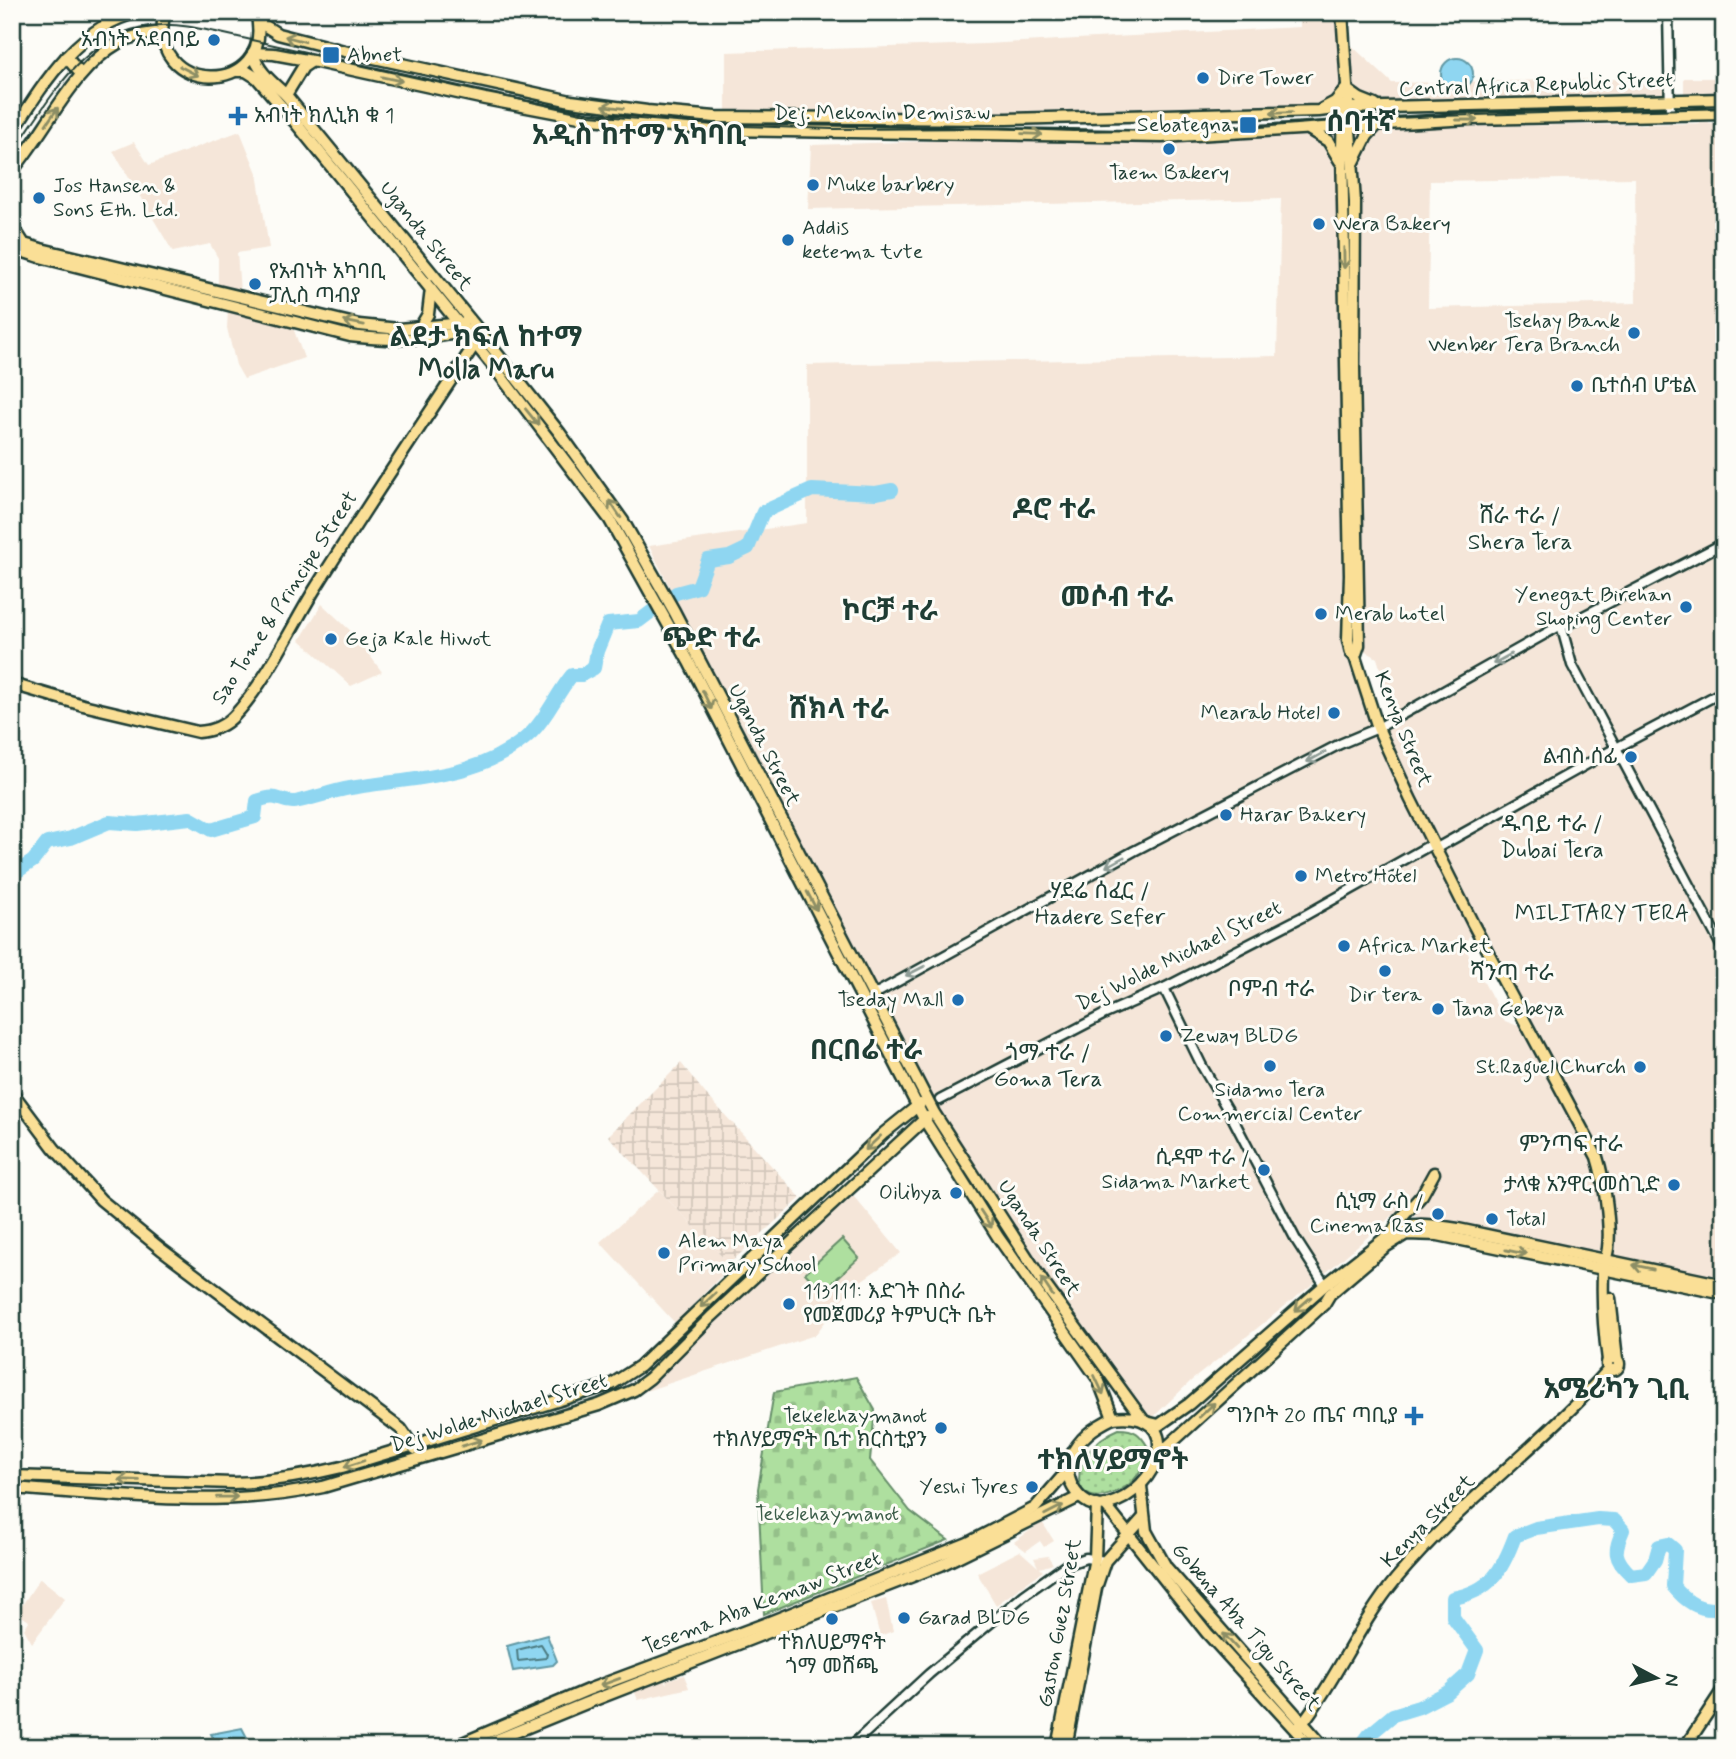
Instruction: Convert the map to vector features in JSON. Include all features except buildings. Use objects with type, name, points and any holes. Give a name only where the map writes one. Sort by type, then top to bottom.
[{"type":"main road","points":[[12,133],[49,78],[89,34],[126,14],[140,12]]},
{"type":"main road","points":[[165,12],[162,32],[170,56],[189,73],[214,78],[237,71],[253,52],[259,33],[258,17]]},
{"type":"main road","name":"Kenya Street","points":[[1300,1727],[1395,1580],[1455,1518],[1581,1401],[1612,1363],[1603,1181],[1597,1157],[1434,847],[1378,728],[1355,657],[1359,645],[1359,571],[1342,12]]},
{"type":"main road","name":"Dej. Mekonin Demisaw","points":[[258,17],[278,34],[347,52],[571,101],[715,117],[1006,120],[1346,108]]},
{"type":"main road","points":[[12,171],[81,74],[120,43],[141,35],[162,32]]},
{"type":"main road","name":"Dej. Mekonin Demisaw","points":[[253,52],[312,61],[565,115],[676,128],[757,132],[967,132],[1134,137],[1347,125]]},
{"type":"main road","name":"Uganda Street","points":[[253,52],[262,73],[286,95],[603,492],[623,521],[674,611],[694,660],[917,1107],[998,1237],[1098,1379],[1113,1418]]},
{"type":"main road","points":[[66,57],[81,74]]},
{"type":"main road","points":[[286,95],[303,66],[312,61]]},
{"type":"main road","name":"Uganda Street","points":[[237,71],[257,78],[431,288],[468,325],[475,344],[593,494],[664,618],[694,660],[934,1113],[1045,1285],[1145,1422]]},
{"type":"main road","points":[[1319,111],[1346,92],[1382,108]]},
{"type":"main road","name":"Central Africa Republic Street","points":[[1346,108],[1724,99]]},
{"type":"main road","name":"Central Africa Republic Street","points":[[1347,125],[1724,114]]},
{"type":"main road","points":[[1306,129],[1328,141],[1348,165],[1378,124]]},
{"type":"main road","points":[[12,226],[24,244],[350,323],[382,328],[419,329],[468,325]]},
{"type":"main road","points":[[12,248],[350,336],[413,340],[468,325]]},
{"type":"main road","points":[[419,329],[428,314],[431,288]]},
{"type":"main road","name":"Sao Tome & Principe Street","points":[[12,684],[83,705],[198,732],[210,731],[224,725],[239,711],[266,671],[343,545],[475,344]]},
{"type":"main road","points":[[12,1092],[54,1148],[101,1200],[142,1234],[401,1429],[413,1445],[418,1459]]},
{"type":"main road","name":"Dej Wolde Michael Street","points":[[12,1476],[173,1482],[268,1482],[302,1478],[593,1391],[627,1376],[884,1133],[927,1100]]},
{"type":"main road","name":"Dej Wolde Michael Street","points":[[12,1488],[192,1498],[276,1496],[323,1487],[599,1405],[634,1390],[659,1370],[761,1271],[924,1119],[934,1113]]},
{"type":"main road","points":[[1145,1422],[1159,1425],[1189,1404],[1325,1285],[1394,1231],[1398,1222],[1422,1195],[1434,1173]]},
{"type":"main road","points":[[1394,1231],[1458,1229],[1608,1256],[1724,1285]]},
{"type":"main road","points":[[1157,1456],[1324,1304],[1330,1294],[1408,1230],[1724,1294]]},
{"type":"main road","points":[[751,1258],[761,1271]]},
{"type":"main road","points":[[1113,1418],[1138,1418],[1145,1422],[1153,1428],[1159,1445],[1153,1469],[1141,1486],[1127,1495],[1101,1505],[1079,1497],[1070,1481],[1069,1461],[1086,1434],[1113,1418]]},
{"type":"main road","name":"Tesema Aba Kemaw Street","points":[[453,1747],[590,1689],[970,1548],[1035,1508],[1068,1470]]},
{"type":"main road","name":"Gobena Aba Tigu Street","points":[[1141,1486],[1146,1531],[1155,1550],[1199,1614]]},
{"type":"main road","name":"Tesema Aba Kemaw Street","points":[[479,1747],[970,1548],[1079,1497]]},
{"type":"main road","name":"Gobena Aba Tigu Street","points":[[1101,1505],[1300,1727],[1324,1747]]},
{"type":"main road","name":"Gaston Guez Street","points":[[1062,1745],[1093,1604],[1100,1560],[1101,1505]]},
{"type":"main road","name":"Gaston Guez Street","points":[[1100,1560],[1129,1536],[1144,1517]]},
{"type":"main road","points":[[1685,1747],[1724,1688]]},
{"type":"main road","name":"Gobena Aba Tigu Street","points":[[1300,1727],[1311,1747]]},
{"type":"street","points":[[1668,12],[1670,114]]},
{"type":"street","points":[[873,995],[999,928],[1134,851],[1340,744],[1378,728],[1561,625],[1568,624],[1724,542]]},
{"type":"street","points":[[1561,625],[1573,664],[1724,951]]},
{"type":"street","name":"Dej Wolde Michael Street","points":[[940,1100],[1105,1014],[1164,988],[1302,917],[1724,691]]},
{"type":"street","points":[[1164,988],[1202,1066],[1232,1117],[1296,1240],[1325,1285]]},
{"type":"street","points":[[850,1747],[929,1674],[1024,1595],[1066,1565],[1100,1560]]},
{"type":"shaded area","points":[[1300,12],[1337,12],[1342,95],[1340,107],[1109,109],[937,115],[821,111],[726,114],[726,52],[985,44],[1300,27]]},
{"type":"shaded area","points":[[1350,44],[1392,83],[1664,78],[1665,98],[1352,106]]},
{"type":"shaded area","points":[[1684,78],[1724,78],[1724,94],[1684,95]]},
{"type":"shaded area","points":[[1724,123],[1724,1282],[1431,1222],[1399,1210],[1314,1283],[1192,1380],[1151,1419],[1143,1416],[1047,1283],[937,1115],[649,546],[807,523],[807,365],[1277,356],[1281,199],[808,209],[811,145],[1342,128],[1347,161],[1351,128]],"holes":[[[1635,178],[1636,303],[1428,308],[1430,181]],[[1352,479],[1354,644],[1377,658],[1392,707],[1376,734],[1352,644]],[[1473,929],[1526,1029],[1505,1021],[1464,946]]]},
{"type":"shaded area","points":[[240,131],[257,173],[269,248],[237,253],[240,291],[218,285],[218,258],[210,244],[173,252],[113,151],[134,142],[149,165]]},
{"type":"shaded area","points":[[228,309],[292,325],[304,358],[244,379],[236,365],[227,328]]},
{"type":"shaded area","name":"Geja Kale Hiwot","points":[[322,604],[354,634],[382,672],[351,686],[300,640]]},
{"type":"shaded area","points":[[681,1063],[801,1198],[729,1264],[608,1136]]},
{"type":"shaded area","name":"Alem Maya Primary School","points":[[659,1190],[731,1266],[675,1323],[600,1242]]},
{"type":"shaded area","points":[[850,1192],[901,1253],[851,1288],[815,1335],[640,1393]]},
{"type":"shaded area","points":[[1042,1522],[1054,1541],[1044,1547],[1040,1541],[1026,1551],[1014,1542]]},
{"type":"shaded area","points":[[1020,1551],[1038,1567],[1034,1558],[1048,1556],[1053,1564],[1040,1568],[1043,1571],[996,1605],[977,1573]]},
{"type":"shaded area","points":[[40,1578],[65,1598],[32,1643],[24,1629],[29,1621],[17,1613]]},
{"type":"shaded area","points":[[886,1599],[893,1631],[880,1636],[871,1603]]},
{"type":"shaded area","points":[[684,1675],[689,1688],[638,1700],[634,1690],[664,1680],[667,1684],[666,1680]]},
{"type":"green space","points":[[842,1239],[859,1258],[822,1292],[805,1273]]},
{"type":"green space","name":"Tekelehaymanot","points":[[856,1377],[875,1410],[870,1460],[910,1511],[948,1540],[764,1614],[758,1489],[774,1392]]},
{"type":"green space","points":[[1119,1429],[1133,1431],[1145,1442],[1148,1447],[1143,1465],[1137,1476],[1124,1488],[1105,1496],[1091,1496],[1082,1490],[1079,1479],[1081,1466],[1101,1439]]},
{"type":"water","points":[[1457,58],[1468,63],[1473,74],[1468,85],[1457,90],[1446,85],[1441,74],[1446,63]]},
{"type":"water","points":[[547,1635],[557,1661],[553,1665],[513,1671],[507,1646]]},
{"type":"water","points":[[242,1728],[252,1747],[218,1747],[211,1734]]},
{"type":"waterway","points":[[12,875],[33,861],[47,843],[71,838],[109,822],[137,824],[190,818],[211,830],[255,817],[257,801],[274,798],[297,802],[345,789],[443,774],[490,760],[512,748],[532,732],[572,675],[581,675],[594,668],[597,651],[608,624],[639,621],[676,593],[698,587],[708,560],[729,557],[748,548],[763,512],[812,490],[876,493],[892,490]]},
{"type":"waterway","points":[[1360,1747],[1369,1735],[1393,1715],[1419,1707],[1448,1692],[1468,1674],[1477,1650],[1453,1617],[1453,1598],[1486,1585],[1500,1569],[1515,1536],[1536,1528],[1598,1519],[1614,1520],[1623,1530],[1617,1549],[1618,1559],[1631,1575],[1646,1573],[1655,1560],[1659,1546],[1668,1544],[1675,1550],[1673,1586],[1678,1592],[1689,1602],[1702,1608],[1724,1607]]},
{"type":"tram line","points":[[12,153],[56,90],[91,52],[112,38],[135,29],[161,25],[206,30],[590,115],[714,125],[1073,131],[1248,128],[1440,116],[1724,108]]},
{"type":"place","name":"አብነት አደባባይ","points":[[214,40]]},
{"type":"place","name":"Abnet","points":[[331,55]]},
{"type":"place","name":"Dire Tower","points":[[1203,78]]},
{"type":"place","name":"አብነት ክሊኒክ ቁ 1","points":[[238,116]]},
{"type":"place","name":"Sebategna","points":[[1248,125]]},
{"type":"place","name":"Taem Bakery","points":[[1169,149]]},
{"type":"place","name":"Muke barbery","points":[[813,185]]},
{"type":"place","name":"Jos Hansen & Sons Eth. Ltd.","points":[[39,198]]},
{"type":"place","name":"Wera Bakery","points":[[1319,224]]},
{"type":"place","name":"Addis ketema tvte","points":[[788,240]]},
{"type":"place","name":"የአብነት አካባቢ ፓሊስ ጣብያ","points":[[255,284]]},
{"type":"place","name":"Tsehay Bank Wenber Tera Branch","points":[[1634,333]]},
{"type":"place","name":"ቤተሰብ ሆቴል","points":[[1577,386]]},
{"type":"place","name":"Yenegat Birehan Shoping Center","points":[[1686,607]]},
{"type":"place","name":"Merab hotel","points":[[1321,614]]},
{"type":"place","name":"Geja Kale Hiwot","points":[[331,639]]},
{"type":"place","name":"Mearab Hotel","points":[[1334,713]]},
{"type":"place","name":"ልብስ ሰፊ","points":[[1631,757]]},
{"type":"place","name":"Harar Bakery","points":[[1226,815]]},
{"type":"place","name":"Metro Hotel","points":[[1301,876]]},
{"type":"place","name":"Africa Market","points":[[1344,946]]},
{"type":"place","name":"Dir tera","points":[[1385,971]]},
{"type":"place","name":"Tseday Mall","points":[[958,1000]]},
{"type":"place","name":"Tana Gebeya","points":[[1438,1009]]},
{"type":"place","name":"Zeway BLDG","points":[[1166,1036]]},
{"type":"place","name":"Sidamo Tera Commercial Center","points":[[1270,1066]]},
{"type":"place","name":"St.Raguel Church","points":[[1640,1067]]},
{"type":"place","name":"ሲዳሞ ተራ / Sidama Market","points":[[1264,1170]]},
{"type":"place","name":"ታላቁ አንዋር መስጊድ","points":[[1674,1185]]},
{"type":"place","name":"Oilibya","points":[[956,1193]]},
{"type":"place","name":"ሲኒማ ራስ / Cinema Ras","points":[[1438,1214]]},
{"type":"place","name":"Total","points":[[1492,1219]]},
{"type":"place","name":"Alem Maya Primary School","points":[[664,1253]]},
{"type":"place","name":"113111: እድገት በስራ የመጀመሪያ ትምህርት ቤት","points":[[789,1304]]},
{"type":"place","name":"ግንቦት 20 ጤና ጣቢያ","points":[[1414,1416]]},
{"type":"place","name":"Tekelehaymanot ተክለሃይማኖት ቤተ ክርስቲያን","points":[[941,1428]]},
{"type":"place","name":"Yeshi Tyres","points":[[1032,1487]]},
{"type":"place","name":"Garad BLDG","points":[[904,1618]]},
{"type":"place","name":"ተክለሀይማኖት ጎማ መሸጫ","points":[[832,1619]]},
{"type":"district","name":"ሰባተኛ","points":[[1361,123]]},
{"type":"district","name":"አዲስ ከተማ አካባቢ","points":[[639,136]]},
{"type":"district","name":"ልደታ ክፍለ ከተማ Molla Maru","points":[[486,354]]},
{"type":"district","name":"ዶሮ ተራ","points":[[1054,510]]},
{"type":"district","name":"ሸራ ተራ / Shera Tera","points":[[1520,530]]},
{"type":"district","name":"መሶብ ተራ","points":[[1117,598]]},
{"type":"district","name":"ኮርቻ ተራ","points":[[890,612]]},
{"type":"district","name":"ጭድ ተራ","points":[[711,639]]},
{"type":"district","name":"ሸክላ ተራ","points":[[839,710]]},
{"type":"district","name":"ዱባይ ተራ / Dubai Tera","points":[[1552,838]]},
{"type":"district","name":"ሃደሬ ሰፈር / Hadere Sefer","points":[[1100,905]]},
{"type":"district","name":"MILITARY TERA","points":[[1602,914]]},
{"type":"district","name":"ሻንጣ ተራ","points":[[1512,974]]},
{"type":"district","name":"ቦምብ ተራ","points":[[1271,990]]},
{"type":"district","name":"በርበሬ ተራ","points":[[866,1051]]},
{"type":"district","name":"ጎማ ተራ / Goma Tera","points":[[1048,1067]]},
{"type":"district","name":"ምንጣፍ ተራ","points":[[1571,1145]]},
{"type":"district","name":"አሜሪካን ጊቢ","points":[[1616,1390]]},
{"type":"district","name":"ተክለሃይማኖት","points":[[1113,1461]]}]
